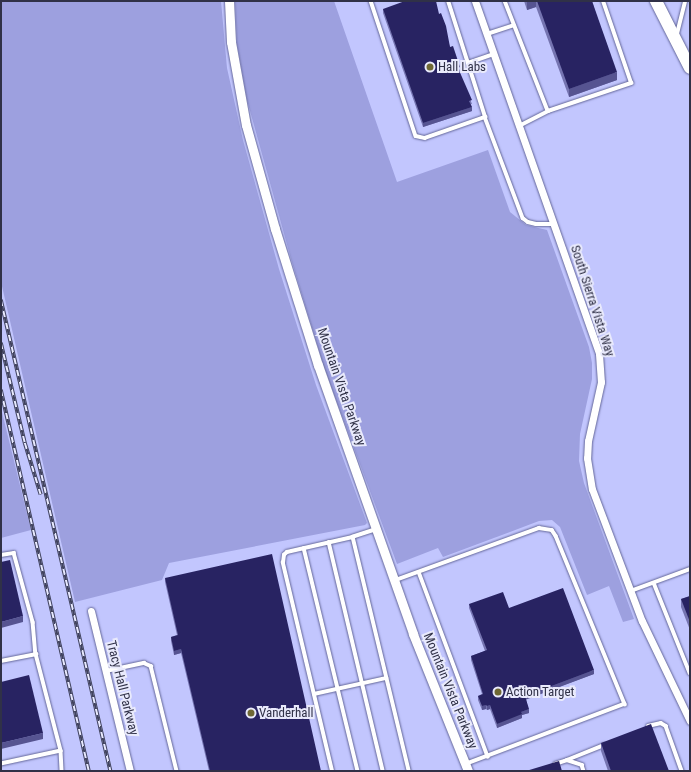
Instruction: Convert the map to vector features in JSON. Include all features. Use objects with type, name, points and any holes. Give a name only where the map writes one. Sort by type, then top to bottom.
[{"type":"main road","points":[[657,1],[690,68]]},
{"type":"street","name":"Mountain Vista Parkway","points":[[229,1],[232,42],[248,133],[275,229],[318,365],[394,581],[413,634],[467,768]]},
{"type":"street","name":"South Sierra Vista Way","points":[[475,1],[598,354],[601,382],[588,441],[589,476],[592,489],[642,621],[688,712],[690,721]]},
{"type":"street","name":"Tracy Hall Parkway","points":[[91,611],[130,771]]},
{"type":"lane","points":[[371,1],[416,136],[425,138],[485,116]]},
{"type":"lane","points":[[448,1],[485,116],[523,218],[528,222],[536,224],[553,224]]},
{"type":"lane","points":[[505,1],[548,111]]},
{"type":"lane","points":[[518,126],[548,111],[631,83],[603,1]]},
{"type":"lane","points":[[675,39],[685,1]]},
{"type":"lane","points":[[487,34],[514,25]]},
{"type":"lane","points":[[468,63],[494,54]]},
{"type":"lane","points":[[394,581],[539,528],[552,530],[556,536],[625,704],[488,757],[467,768]]},
{"type":"lane","points":[[332,771],[283,563],[284,556],[287,552],[353,537],[376,530]]},
{"type":"lane","points":[[353,537],[409,771]]},
{"type":"lane","points":[[328,542],[383,771]]},
{"type":"lane","points":[[304,548],[358,771]]},
{"type":"lane","points":[[1,555],[14,553],[33,622],[36,654],[61,751],[62,771]]},
{"type":"lane","points":[[631,591],[690,570]]},
{"type":"lane","points":[[419,572],[488,757]]},
{"type":"lane","points":[[654,583],[690,673]]},
{"type":"lane","points":[[1,661],[36,654]]},
{"type":"lane","points":[[106,672],[144,663],[151,666],[177,771]]},
{"type":"lane","points":[[314,694],[386,678]]},
{"type":"lane","points":[[647,727],[661,723],[666,726],[682,771]]},
{"type":"lane","points":[[550,765],[567,760],[610,742]]},
{"type":"lane","points":[[1,764],[61,751]]},
{"type":"lane","points":[[567,760],[582,765],[584,771]]},
{"type":"shaded area","points":[[1,1],[221,1],[227,68],[243,140],[279,269],[316,385],[367,523],[365,525],[169,563],[162,580],[75,602],[1,282]]},
{"type":"shaded area","points":[[235,1],[334,1],[397,182],[488,150],[510,212],[526,225],[547,230],[589,347],[592,363],[592,379],[580,434],[579,461],[584,483],[634,619],[623,622],[609,586],[587,595],[560,527],[552,520],[539,521],[443,557],[438,548],[397,564],[325,370],[291,259],[247,100],[237,44]]},
{"type":"shaded area","points":[[1,408],[31,530],[1,538]]},
{"type":"building","name":"Hall Labs","points":[[405,1],[436,1],[439,14],[441,13],[446,26],[450,47],[453,46],[460,67],[458,68],[472,100],[469,101],[472,107],[423,123],[383,9]]},
{"type":"building","points":[[537,1],[592,1],[617,72],[569,89]]},
{"type":"building","name":"Vanderhall","points":[[272,554],[321,771],[210,771],[181,649],[174,651],[171,637],[178,635],[165,578]]},
{"type":"building","points":[[10,560],[23,616],[1,622],[1,562]]},
{"type":"building","name":"Action Target","points":[[563,588],[594,670],[525,696],[529,709],[521,712],[522,714],[497,724],[490,705],[482,706],[478,696],[483,694],[471,656],[487,650],[469,604],[503,592],[509,608]]},
{"type":"building","points":[[690,596],[690,622],[681,599]]},
{"type":"building","points":[[29,675],[43,733],[1,743],[1,682]]},
{"type":"building","points":[[651,724],[669,771],[611,771],[601,743]]},
{"type":"building","points":[[559,761],[562,771],[526,771]]},
{"type":"railway","points":[[1,300],[111,771]]},
{"type":"railway","points":[[1,343],[25,443],[41,495]]},
{"type":"railway","points":[[1,390],[89,771]]},
{"type":"place","name":"Hall Labs","points":[[430,67]]},
{"type":"place","name":"Action Target","points":[[498,692]]},
{"type":"place","name":"Vanderhall","points":[[251,713]]}]
